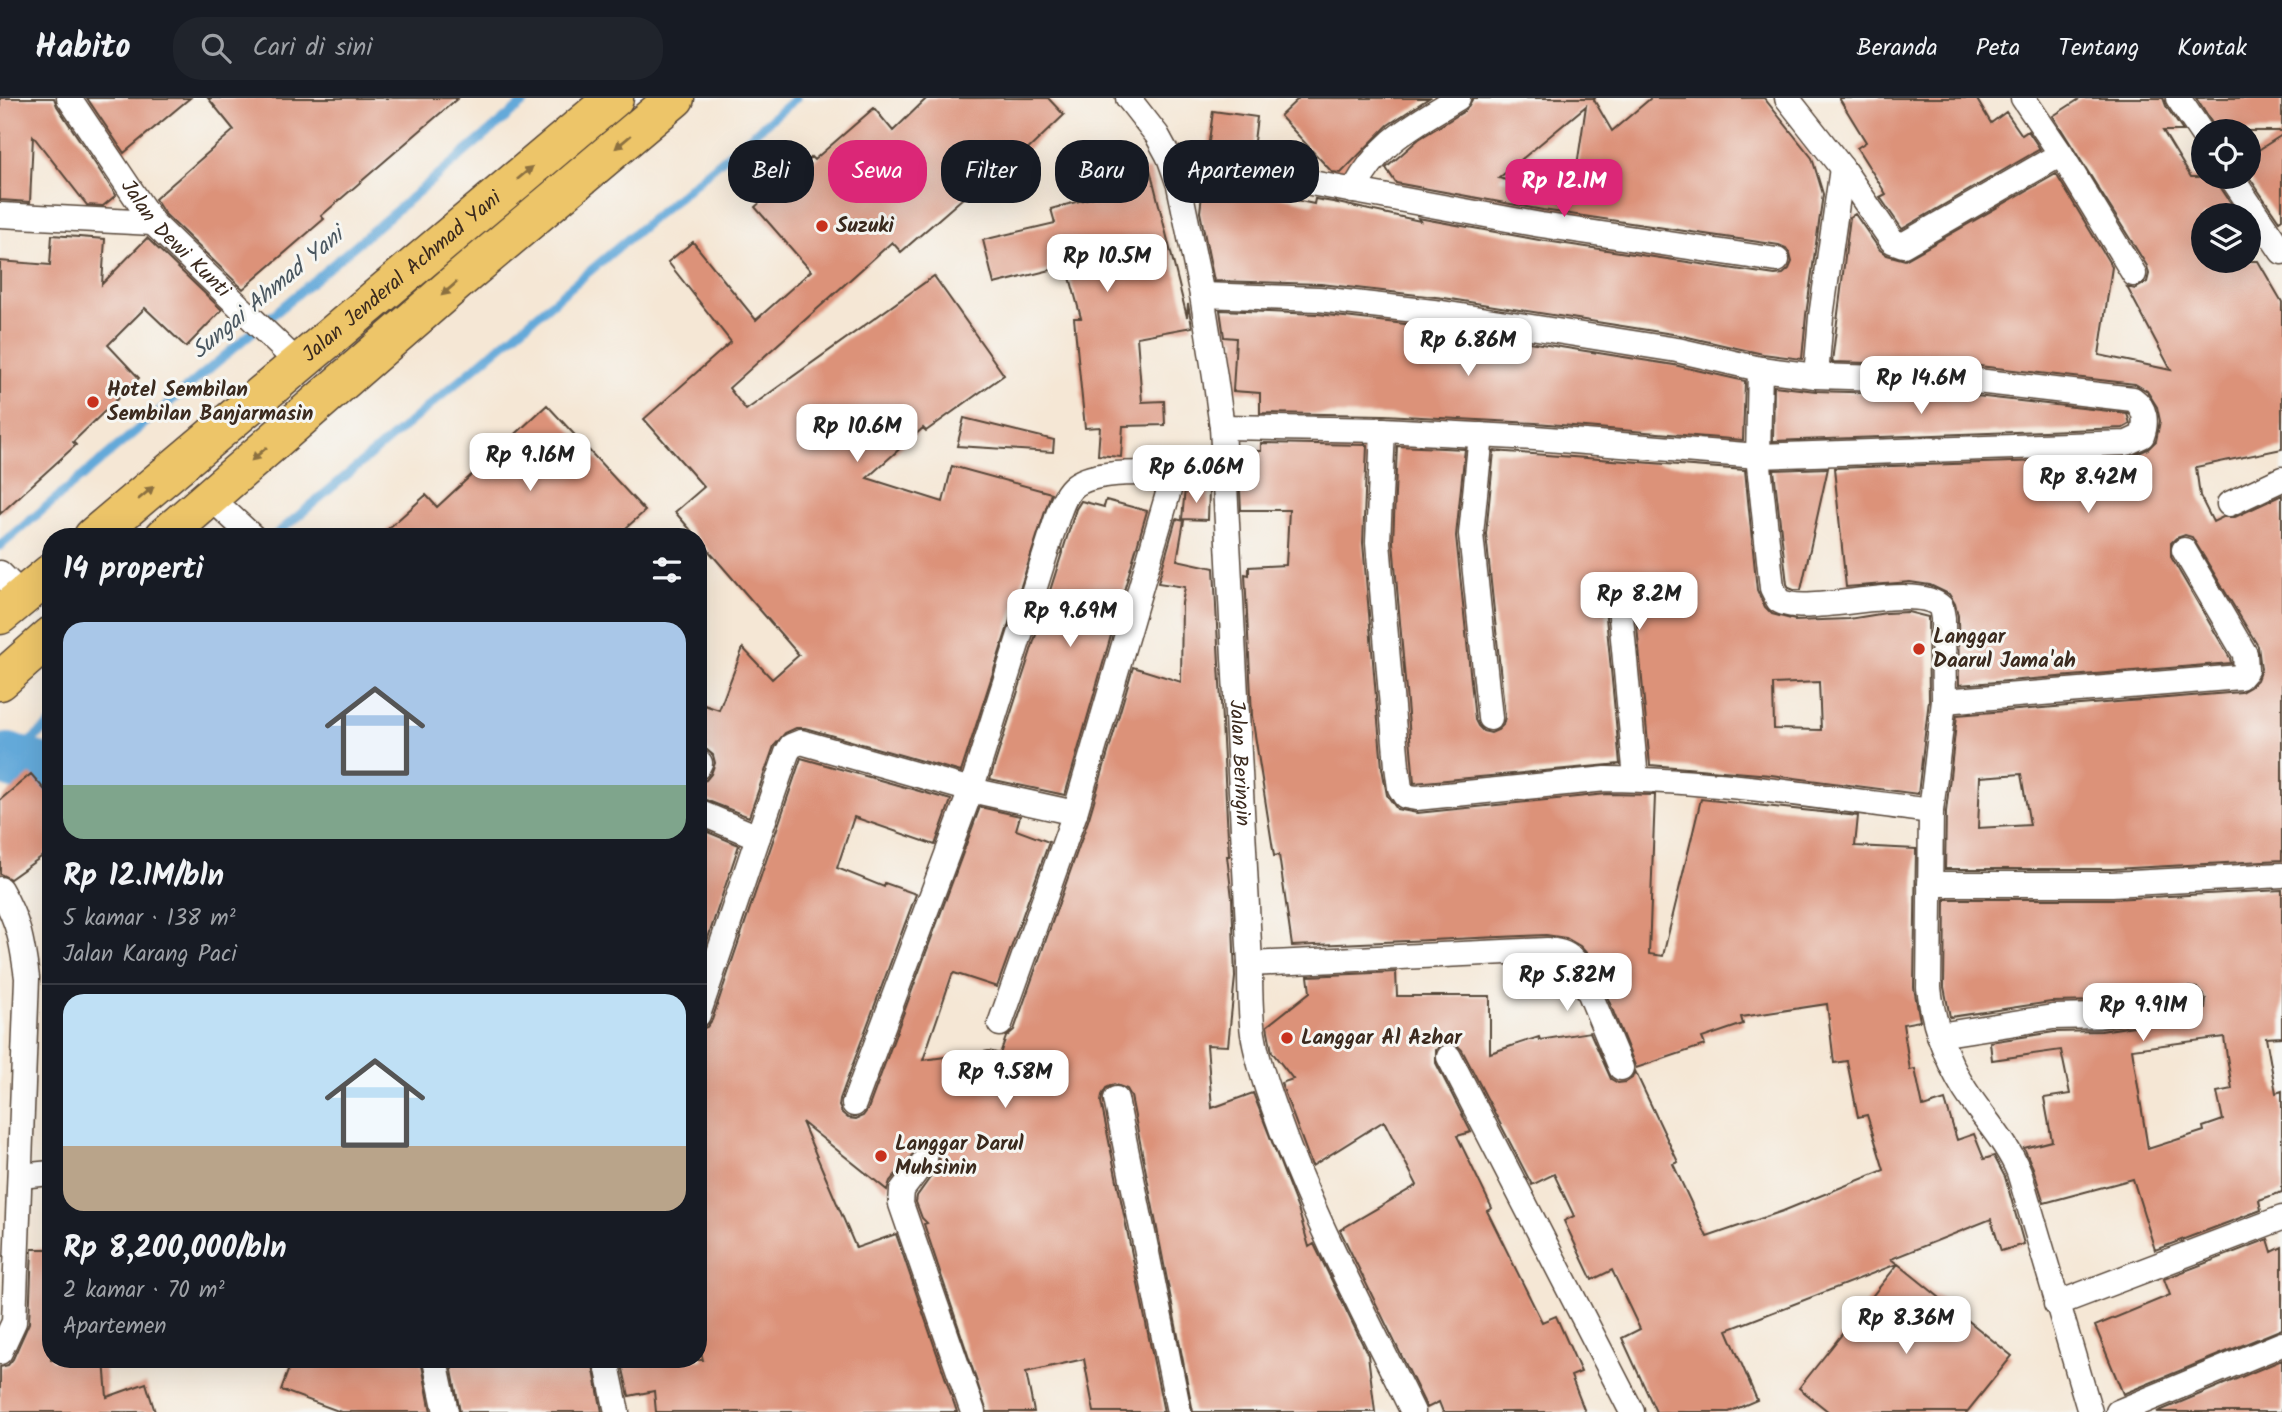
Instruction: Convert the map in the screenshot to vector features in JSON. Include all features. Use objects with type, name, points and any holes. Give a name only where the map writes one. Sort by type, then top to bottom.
[{"type":"highway","name":"Jalan Jenderal Achmad Yani","points":[[104,528],[614,98]]},
{"type":"highway","name":"Jalan Jenderal Achmad Yani","points":[[174,528],[449,289],[675,98]]},
{"type":"highway","points":[[0,681],[42,644]]},
{"type":"street","name":"Jalan Dewi Kunti","points":[[69,98],[153,223],[299,364]]},
{"type":"street","name":"Jalan Beringin","points":[[1128,98],[1163,146]]},
{"type":"street","points":[[1353,191],[1367,166],[1382,148],[1396,136],[1458,98]]},
{"type":"street","points":[[1787,98],[1842,168],[1892,241],[1903,245],[2061,154]]},
{"type":"street","points":[[2023,98],[2061,154],[2134,274]]},
{"type":"street","points":[[2178,98],[2192,119]]},
{"type":"street","points":[[1816,376],[1821,317],[1842,168]]},
{"type":"street","points":[[1319,185],[1541,225],[1777,260]]},
{"type":"street","points":[[2239,189],[2282,252]]},
{"type":"street","name":"Jalan Beringin","points":[[1183,203],[1202,295],[1222,427],[1254,1035],[1273,1105],[1299,1175],[1332,1251],[1413,1412]]},
{"type":"street","points":[[0,215],[153,223]]},
{"type":"street","points":[[1202,295],[1319,299],[1442,313],[1677,350],[1760,369],[1816,376],[1977,381],[2133,399],[2144,412],[2144,432],[2139,439],[2127,443],[1758,456],[1481,435],[1222,427]]},
{"type":"street","points":[[1760,369],[1758,456],[1774,596],[1782,603],[1794,607],[1868,599],[1934,601],[1941,607],[1944,701],[1931,811],[1931,1007],[1939,1035],[1965,1089],[2008,1148],[2014,1161],[2090,1412]]},
{"type":"street","points":[[1383,430],[1378,542],[1396,766],[1403,793],[1416,798],[1606,779],[1636,779],[1763,790],[1931,811]]},
{"type":"street","points":[[1481,435],[1471,534],[1490,718]]},
{"type":"street","points":[[854,1104],[971,790],[1065,497],[1072,487],[1082,480],[1095,476],[1174,472],[1223,466]]},
{"type":"street","points":[[1000,1024],[1075,813],[1174,472]]},
{"type":"street","points":[[2229,504],[2282,479]]},
{"type":"street","points":[[210,497],[243,528]]},
{"type":"street","points":[[1944,701],[2240,677],[2246,670],[2245,654],[2184,550]]},
{"type":"street","points":[[1619,595],[1636,779]]},
{"type":"street","points":[[707,987],[791,746],[801,742],[971,790],[1075,813]]},
{"type":"street","points":[[707,816],[758,837]]},
{"type":"street","points":[[1930,884],[2112,884],[2282,875]]},
{"type":"street","points":[[0,889],[14,913],[22,942],[27,978],[14,1322],[0,1352]]},
{"type":"street","points":[[1250,964],[1534,950],[1562,952],[1578,965],[1620,1068]]},
{"type":"street","points":[[1939,1035],[2053,1017],[2099,1016],[2191,1002]]},
{"type":"street","points":[[1449,1057],[1632,1412]]},
{"type":"street","points":[[1116,1099],[1179,1412]]},
{"type":"street","points":[[925,1160],[902,1190],[901,1204],[973,1412]]},
{"type":"street","points":[[20,1175],[42,1174]]},
{"type":"street","points":[[2056,1304],[2282,1218]]},
{"type":"street","points":[[2118,1412],[2282,1344]]},
{"type":"street","points":[[437,1368],[446,1412]]},
{"type":"street","points":[[608,1368],[617,1412]]},
{"type":"building","points":[[0,98],[54,98],[116,195],[103,206],[87,205],[33,136],[30,202],[0,200]]},
{"type":"building","points":[[87,98],[190,98],[124,153]]},
{"type":"building","points":[[208,98],[458,98],[321,216],[324,219],[243,289],[164,213],[155,199],[234,130]]},
{"type":"building","points":[[927,98],[1048,98],[1064,115],[1038,140],[941,140],[941,203],[957,203],[901,252],[892,242],[729,388],[746,410],[934,276],[1004,375],[926,431],[923,428],[867,478],[943,502],[952,466],[1051,493],[961,772],[805,728],[796,728],[785,733],[774,746],[749,817],[707,801],[707,779],[715,763],[713,755],[707,750],[707,706],[719,710],[743,648],[772,679],[799,655],[707,549],[707,528],[689,528],[675,512],[704,487],[644,419],[731,342],[668,262],[693,242],[756,320],[811,271],[755,207],[759,203],[814,203],[814,160],[828,148],[828,203],[927,203],[927,140],[837,140],[874,108],[893,131]]},
{"type":"building","points":[[1299,98],[1429,98],[1388,125],[1341,173],[1332,172],[1319,158],[1319,140],[1302,140],[1280,116]]},
{"type":"building","points":[[1473,98],[1595,98],[1612,131],[1651,98],[1764,98],[1812,158],[1823,194],[1802,359],[1763,354],[1679,335],[1444,298],[1321,284],[1214,281],[1200,212],[1201,203],[1314,204],[1319,203],[1319,200],[1420,221],[1418,218],[1539,240],[1775,275],[1783,274],[1792,262],[1786,248],[1779,245],[1543,210],[1396,183],[1386,168],[1419,139],[1466,110]],"holes":[[[1586,106],[1572,199],[1499,178]]]},
{"type":"building","points":[[1839,98],[1976,98],[1991,123],[2006,112],[2022,135],[2028,131],[2040,149],[1902,229],[1880,197],[1886,194],[1857,148],[1866,142]]},
{"type":"building","points":[[2081,98],[2163,98],[2183,131],[2163,131],[2191,177],[2191,189],[2222,189],[2231,203],[2191,203],[2191,273],[2261,273],[2261,266],[2282,302],[2282,449],[2196,467],[2200,496],[2213,522],[2223,517],[2235,517],[2282,495],[2282,860],[2112,869],[1945,869],[1946,812],[1957,715],[2241,692],[2257,680],[2261,669],[2258,646],[2192,537],[2185,535],[2171,543],[2171,557],[2231,663],[1959,685],[1958,616],[1949,594],[1930,585],[1910,582],[1846,587],[1834,468],[2128,458],[2148,449],[2156,441],[2160,421],[2157,407],[2147,391],[2135,384],[1979,366],[1832,362],[1850,217],[1855,214],[1880,250],[1905,260],[2056,174],[2112,267],[2099,355],[2171,370],[2127,287],[2135,289],[2147,282],[2147,266],[2053,116]],"holes":[[[2021,774],[2030,825],[1978,828],[1980,777]]]},
{"type":"building","points":[[2196,98],[2282,98],[2282,131],[2261,131],[2261,119],[2209,119]]},
{"type":"building","points":[[1213,111],[1257,117],[1254,140],[1209,140]]},
{"type":"building","points":[[2282,135],[2282,219],[2279,221],[2257,189],[2261,189],[2261,148]]},
{"type":"building","points":[[1149,169],[1187,317],[1188,304],[1192,327],[1137,337],[1142,402],[1164,401],[1165,425],[1123,426],[1121,457],[1098,455],[1100,427],[1085,428],[1074,318],[1081,318],[1067,266],[994,284],[983,240],[1055,223],[1051,209],[1072,203],[1149,203]]},
{"type":"building","points":[[52,235],[105,239],[102,284],[147,238],[222,310],[186,347],[145,308],[108,345],[139,378],[73,442],[76,445],[0,514],[0,261],[50,265]]},
{"type":"building","points":[[1220,310],[1318,314],[1440,328],[1674,365],[1745,381],[1743,440],[1536,423],[1384,415],[1260,413],[1260,393],[1233,391],[1236,338],[1224,337]]},
{"type":"building","points":[[1774,386],[1816,391],[1976,396],[2127,413],[2130,424],[2123,428],[1773,441]]},
{"type":"building","points":[[547,405],[645,511],[626,528],[389,528],[426,495],[437,507]]},
{"type":"building","points":[[964,418],[1054,440],[1053,452],[957,446]]},
{"type":"building","points":[[1261,443],[1367,445],[1363,543],[1382,768],[1387,795],[1397,809],[1417,813],[1607,794],[1655,795],[1649,954],[1663,956],[1701,799],[1858,816],[1855,846],[1916,849],[1914,988],[1920,1021],[1903,1024],[1910,1070],[1915,1069],[1923,1107],[1945,1100],[1957,1140],[1974,1134],[1984,1159],[1994,1156],[2005,1177],[2024,1244],[2001,1251],[1991,1219],[1891,1259],[1897,1264],[1727,1330],[1757,1400],[1729,1412],[1656,1412],[1622,1338],[1640,1329],[1612,1270],[1592,1280],[1564,1221],[1574,1216],[1554,1174],[1532,1185],[1462,1050],[1456,1044],[1443,1044],[1436,1050],[1436,1063],[1471,1132],[1457,1136],[1492,1208],[1487,1211],[1542,1322],[1556,1316],[1581,1372],[1571,1376],[1585,1412],[1443,1412],[1439,1402],[1427,1408],[1340,1230],[1417,1185],[1384,1121],[1312,1166],[1281,1083],[1293,1079],[1272,1052],[1267,1026],[1310,992],[1308,976],[1396,972],[1397,996],[1490,996],[1490,1053],[1539,1037],[1540,1040],[1590,1032],[1611,1079],[1618,1083],[1626,1082],[1632,1078],[1635,1071],[1678,1162],[1673,1164],[1707,1237],[1783,1211],[1884,1170],[1867,1115],[1858,1117],[1847,1061],[1834,1063],[1827,1004],[1741,1017],[1743,1024],[1702,1038],[1705,1045],[1636,1068],[1592,959],[1580,946],[1566,938],[1546,935],[1292,946],[1279,855],[1274,856],[1252,716],[1245,574],[1249,575],[1249,567],[1286,565],[1289,510],[1241,510],[1238,451],[1261,451]]},
{"type":"building","points":[[1397,446],[1465,449],[1456,536],[1475,720],[1483,731],[1491,733],[1503,725],[1505,717],[1486,534],[1494,451],[1745,470],[1757,590],[1765,607],[1772,614],[1795,621],[1849,619],[1908,612],[1928,617],[1929,700],[1918,794],[1771,775],[1650,765],[1634,594],[1631,586],[1618,580],[1610,583],[1604,596],[1620,764],[1414,783],[1393,542]],"holes":[[[1819,682],[1821,730],[1774,729],[1773,684]]]},
{"type":"building","points":[[1828,468],[1801,590],[1794,590],[1787,584],[1774,470]]},
{"type":"building","points":[[1185,489],[1209,490],[1208,520],[1182,519]]},
{"type":"building","points":[[1106,500],[1147,511],[1065,795],[990,779],[1076,509],[1081,501],[1104,507]]},
{"type":"building","points":[[1176,519],[1184,521],[1177,560],[1214,568],[1227,856],[1232,898],[1235,977],[1228,1046],[1207,1045],[1212,1108],[1253,1093],[1299,1212],[1309,1247],[1314,1244],[1368,1355],[1375,1412],[1193,1412],[1131,1096],[1127,1089],[1114,1084],[1106,1088],[1101,1102],[1164,1412],[1094,1412],[1084,1359],[1026,1372],[1034,1412],[987,1412],[924,1224],[927,1223],[922,1218],[916,1202],[917,1196],[937,1168],[940,1161],[938,1154],[928,1145],[919,1147],[890,1181],[887,1190],[802,1122],[856,1248],[896,1234],[957,1412],[656,1412],[654,1391],[629,1396],[623,1368],[707,1368],[707,1027],[712,1020],[801,758],[951,800],[935,845],[854,817],[837,868],[884,887],[885,883],[916,894],[840,1099],[842,1113],[848,1118],[856,1119],[863,1116],[868,1109],[980,807],[1020,816],[1016,830],[1049,842],[997,987],[954,973],[923,1060],[989,1051],[1000,1054],[1006,1037],[1014,1030],[1089,818],[1133,667],[1181,682],[1182,603],[1185,587],[1158,583]]},
{"type":"building","points":[[31,774],[42,787],[42,856],[10,879],[0,874],[0,800]]},
{"type":"building","points":[[707,832],[739,845],[707,941]]},
{"type":"building","points":[[2282,890],[2282,1037],[2266,1038],[2276,1093],[2282,1091],[2282,1192],[2259,1200],[2261,1210],[2155,1250],[2133,1179],[2044,1203],[2024,1148],[2052,1141],[2044,1098],[2070,1094],[2061,1050],[1992,1060],[1990,1042],[2054,1032],[2101,1031],[2193,1017],[2205,1008],[2206,999],[2197,988],[2189,987],[2098,1001],[2051,1002],[1950,1017],[1944,987],[1945,899],[2113,899]],"holes":[[[2224,1037],[2232,1089],[2217,1092],[2223,1120],[2203,1127],[2204,1131],[2148,1149],[2132,1049]]]},
{"type":"building","points":[[2268,1239],[2272,1252],[2282,1247],[2282,1329],[2123,1394],[2095,1326],[2170,1295],[2164,1279]]},
{"type":"building","points":[[32,1249],[42,1249],[42,1368],[105,1368],[107,1397],[146,1383],[155,1412],[0,1412],[0,1367],[8,1365],[13,1359],[29,1323]]},
{"type":"building","points":[[1898,1264],[2012,1356],[1967,1412],[1829,1412],[1799,1388]]},
{"type":"building","points":[[2282,1360],[2282,1412],[2157,1412]]},
{"type":"building","points":[[289,1368],[423,1368],[431,1412],[341,1412],[281,1390]]},
{"type":"building","points":[[452,1368],[594,1368],[602,1412],[460,1412]]},
{"type":"waterway","name":"Sungai Ahmad Yani","points":[[0,546],[529,98]]},
{"type":"waterway","name":"Sungai Ahmad Yani","points":[[284,528],[796,98]]},
{"type":"waterway","name":"Sungai Ahmad Yani","points":[[0,767],[42,732]]},
{"type":"waterway","points":[[8,760],[42,770]]},
{"type":"place","name":"Suzuki","points":[[822,226]]},
{"type":"place","name":"Hotel Sembilan Sembilan Banjarmasin","points":[[93,402]]},
{"type":"place","name":"Langgar Daarul Jama'ah","points":[[1919,649]]},
{"type":"place","name":"Langgar Al Azhar","points":[[1287,1038]]},
{"type":"place","name":"Langgar Darul Muhsinin","points":[[881,1156]]}]
